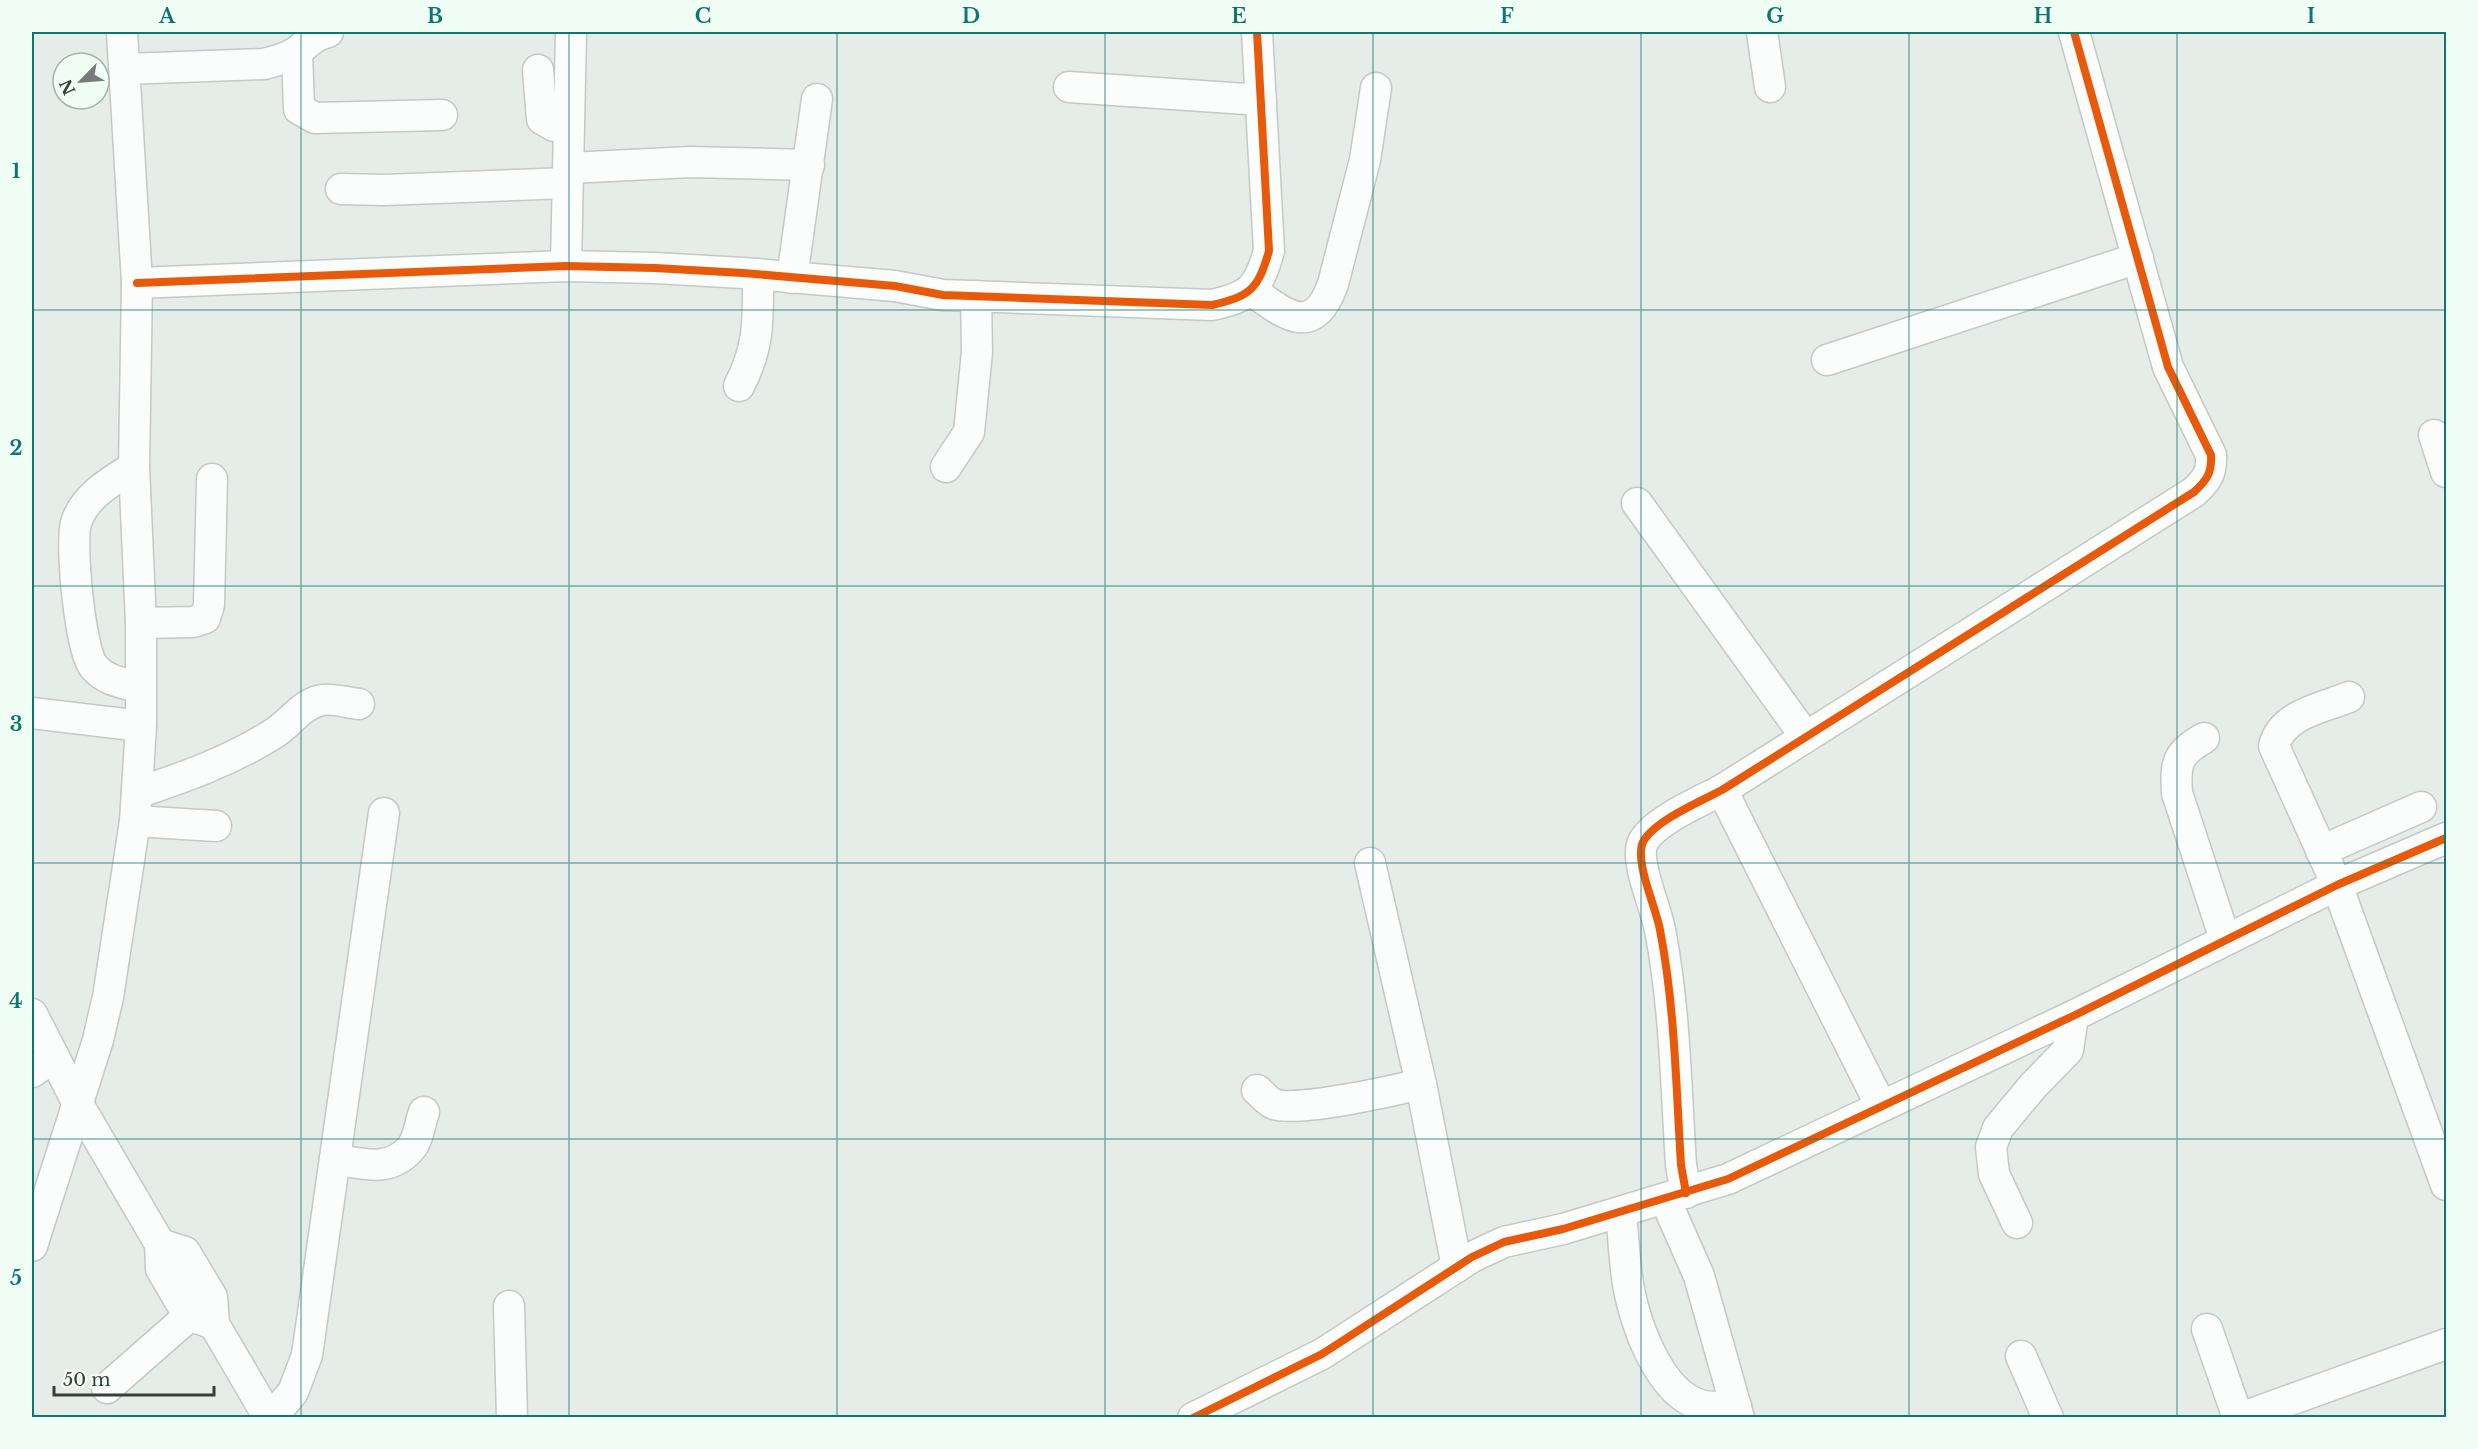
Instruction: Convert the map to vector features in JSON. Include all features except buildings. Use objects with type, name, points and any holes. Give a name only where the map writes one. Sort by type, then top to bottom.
[{"type":"street","points":[[32,1246],[98,1040],[108,997],[136,807],[141,726],[139,687],[141,623],[135,467],[137,283],[122,32]]},
{"type":"street","points":[[125,69],[264,64],[281,60],[297,52],[315,36],[328,32]]},
{"type":"street","points":[[566,266],[571,32]]},
{"type":"street","points":[[137,283],[566,266],[758,274],[895,286],[943,295],[1212,305],[1234,300],[1251,290],[1263,272],[1269,251],[1257,32]]},
{"type":"street","points":[[1762,32],[1770,87]]},
{"type":"street","points":[[1621,1212],[1627,1278],[1637,1321],[1664,1376],[1682,1396],[1704,1406],[1738,1412],[1676,1196],[1681,1165],[1668,971],[1656,910],[1641,864],[1640,852],[1644,841],[1658,826],[1722,790],[2194,492],[2207,480],[2212,468],[2211,455],[2168,367],[2073,32]]},
{"type":"street","points":[[297,52],[300,109],[307,116],[315,118],[442,115]]},
{"type":"street","points":[[538,70],[542,119],[554,126],[568,128]]},
{"type":"street","points":[[1069,87],[1261,100]]},
{"type":"street","points":[[1251,290],[1282,313],[1299,318],[1311,315],[1326,304],[1365,160],[1376,88]]},
{"type":"street","points":[[792,278],[817,99]]},
{"type":"street","points":[[341,189],[384,190],[568,176],[691,162],[809,165]]},
{"type":"street","points":[[1827,360],[2138,258]]},
{"type":"street","points":[[739,386],[749,366],[759,329],[758,274]]},
{"type":"street","points":[[946,467],[969,432],[977,352],[976,296]]},
{"type":"street","points":[[2434,435],[2446,472]]},
{"type":"street","points":[[135,467],[106,484],[88,501],[76,523],[76,588],[83,638],[93,666],[109,680],[139,687]]},
{"type":"street","points":[[141,623],[193,622],[205,618],[209,605],[213,479]]},
{"type":"street","points":[[1637,503],[1806,736]]},
{"type":"street","points":[[2349,698],[2284,724],[2277,734],[2274,746],[2337,885],[2446,1185]]},
{"type":"street","points":[[136,807],[275,733],[301,710],[313,703],[324,699],[359,704]]},
{"type":"street","points":[[32,714],[141,726]]},
{"type":"street","points":[[2204,738],[2185,749],[2176,769],[2177,793],[2225,939]]},
{"type":"street","points":[[1722,790],[1881,1106]]},
{"type":"street","points":[[136,807],[216,826]]},
{"type":"street","points":[[2321,851],[2421,807]]},
{"type":"street","points":[[32,1014],[43,1065],[78,1104],[160,1244],[161,1269],[205,1312],[270,1418],[293,1392],[307,1355],[384,813]]},
{"type":"street","points":[[1193,1418],[1322,1354],[1457,1267],[1504,1242],[1563,1229],[1728,1179],[2073,1016],[2337,885],[2446,838]]},
{"type":"street","points":[[1370,863],[1421,1084],[1457,1267]]},
{"type":"street","points":[[2017,1223],[1994,1174],[1991,1147],[1998,1128],[2033,1086],[2068,1050],[2073,1016]]},
{"type":"street","points":[[1257,1090],[1275,1105],[1297,1105],[1375,1096],[1421,1084]]},
{"type":"street","points":[[335,1159],[380,1167],[395,1160],[412,1148],[424,1112]]},
{"type":"street","points":[[509,1306],[512,1418]]},
{"type":"street","points":[[107,1388],[205,1312]]},
{"type":"street","points":[[2206,1329],[2239,1418],[2446,1344]]},
{"type":"street","points":[[2021,1356],[2048,1418]]},
{"type":"cycle path","points":[[137,283],[566,266],[743,273],[895,286],[943,295],[1212,305],[1236,298],[1251,289],[1261,274],[1269,251],[1257,32]]},
{"type":"cycle path","points":[[1686,1193],[1681,1165],[1669,988],[1658,920],[1641,861],[1643,842],[1667,819],[1722,790],[2194,492],[2205,480],[2211,467],[2211,455],[2168,367],[2074,32]]},
{"type":"cycle path","points":[[1193,1418],[1322,1354],[1472,1257],[1504,1242],[1563,1229],[1728,1179],[2073,1016],[2337,885],[2446,838]]}]
